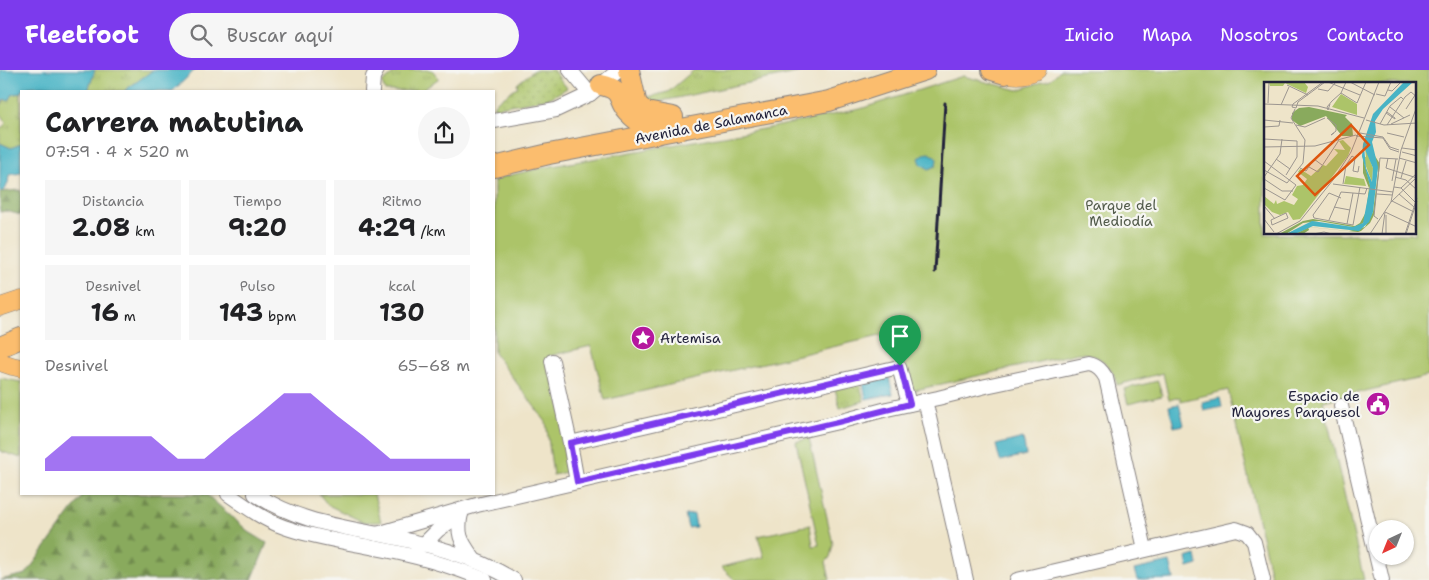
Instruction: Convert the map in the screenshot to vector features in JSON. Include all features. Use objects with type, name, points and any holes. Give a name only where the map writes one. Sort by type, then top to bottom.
[{"type":"highway","points":[[629,70],[637,106],[646,112],[673,117]]},
{"type":"highway","name":"Avenida de Salamanca","points":[[495,154],[542,142],[617,128],[649,129],[673,117],[768,102],[836,85],[885,70]]},
{"type":"highway","name":"Avenida de Salamanca","points":[[495,167],[649,129],[829,101],[925,70]]},
{"type":"highway","points":[[595,89],[610,87],[620,94],[626,110],[649,129]]},
{"type":"highway","points":[[617,128],[626,110]]},
{"type":"highway","points":[[0,347],[20,338]]},
{"type":"highway","points":[[0,361],[20,352]]},
{"type":"main road","points":[[998,71],[1015,75],[1028,74],[1037,70]]},
{"type":"main road","points":[[0,295],[20,301]]},
{"type":"main road","points":[[0,307],[20,301]]},
{"type":"main road","points":[[0,361],[20,368]]},
{"type":"street","points":[[372,90],[372,77],[377,70]]},
{"type":"street","points":[[570,70],[595,89]]},
{"type":"street","points":[[495,121],[556,110],[595,89],[619,70]]},
{"type":"street","points":[[552,360],[577,482]]},
{"type":"street","points":[[415,550],[418,530],[438,519],[477,505],[838,422],[925,400],[1089,364],[1095,366],[1106,378],[1146,549]]},
{"type":"street","points":[[570,443],[900,366],[910,404]]},
{"type":"street","points":[[925,400],[966,580]]},
{"type":"street","points":[[1341,406],[1382,580]]},
{"type":"street","points":[[230,495],[255,512],[282,526],[312,536],[415,550],[475,561],[514,580]]},
{"type":"street","points":[[258,495],[291,513],[320,523],[377,534],[415,550],[448,567],[485,580]]},
{"type":"street","points":[[377,534],[461,513],[477,505]]},
{"type":"street","points":[[459,535],[461,513]]},
{"type":"street","points":[[415,550],[438,530],[438,519]]},
{"type":"street","points":[[438,519],[459,535],[475,561]]},
{"type":"street","points":[[1017,580],[1236,529],[1247,533],[1254,542],[1263,580]]},
{"type":"green space","points":[[95,70],[153,70],[125,90],[88,90]]},
{"type":"green space","points":[[398,70],[432,70],[439,78],[423,90],[385,90],[382,83]]},
{"type":"green space","points":[[534,70],[553,70],[567,88],[550,98],[495,108],[495,103],[518,86],[517,84]]},
{"type":"green space","points":[[694,70],[810,70],[648,104],[644,98],[668,92]]},
{"type":"green space","name":"Parque del Mediodía","points":[[1060,70],[1429,70],[1429,376],[1323,401],[1364,580],[1272,580],[1228,390],[1181,401],[1180,397],[1169,400],[1163,373],[1117,385],[1112,372],[1104,362],[1092,355],[1078,353],[911,391],[897,332],[605,400],[591,346],[549,356],[575,470],[553,475],[546,422],[495,354],[495,179],[541,168],[774,127],[860,109],[963,76],[1018,90],[1051,79]]},
{"type":"green space","points":[[43,86],[58,90],[25,90],[29,87]]},
{"type":"green space","points":[[20,93],[20,144],[11,148],[0,143],[0,129],[6,123],[0,113],[0,108],[7,98]]},
{"type":"green space","points":[[20,190],[20,215],[6,211],[0,212],[0,192]]},
{"type":"green space","points":[[0,378],[20,382],[20,458],[0,451]]},
{"type":"green space","points":[[856,380],[857,385],[860,384],[864,401],[840,408],[834,385]]},
{"type":"green space","points":[[1158,381],[1162,396],[1128,404],[1124,389]]},
{"type":"green space","points":[[809,438],[833,544],[830,557],[826,562],[830,580],[735,580],[721,567],[764,557],[758,536],[810,525],[813,546],[819,545],[796,442]]},
{"type":"green space","points":[[83,495],[207,495],[249,532],[267,543],[252,580],[0,580],[26,574]]},
{"type":"green space","points":[[320,495],[374,495],[381,522],[363,522],[328,505]]},
{"type":"water","points":[[0,70],[95,70],[88,90],[58,90],[43,86],[29,87],[20,90],[20,93],[13,94],[9,101],[4,99],[0,105]]},
{"type":"water","points":[[153,70],[195,70],[174,90],[125,90]]},
{"type":"water","points":[[0,143],[11,148],[20,144],[20,173],[9,175],[8,184],[0,192]]},
{"type":"water","points":[[929,153],[937,159],[936,166],[929,169],[921,164],[919,158]]},
{"type":"water","points":[[889,377],[893,394],[866,399],[863,383]]},
{"type":"water","points":[[1220,398],[1222,407],[1204,411],[1202,402]]},
{"type":"water","points":[[1179,404],[1184,425],[1174,427],[1169,406]]},
{"type":"water","points":[[1023,438],[1026,455],[1000,461],[996,445]]},
{"type":"water","points":[[694,514],[696,527],[688,528],[685,515]]},
{"type":"water","points":[[1196,555],[1198,565],[1188,568],[1186,558]]},
{"type":"water","points":[[1170,562],[1174,579],[1137,580],[1134,570]]},
{"type":"railway","points":[[935,272],[945,103]]},
{"type":"place","name":"Artemisa","points":[[643,338]]},
{"type":"place","name":"Espacio de Mayores Parquesol","points":[[1378,404]]},
{"type":"route","points":[[900,366],[910,404],[577,482],[570,443],[900,366]]}]
